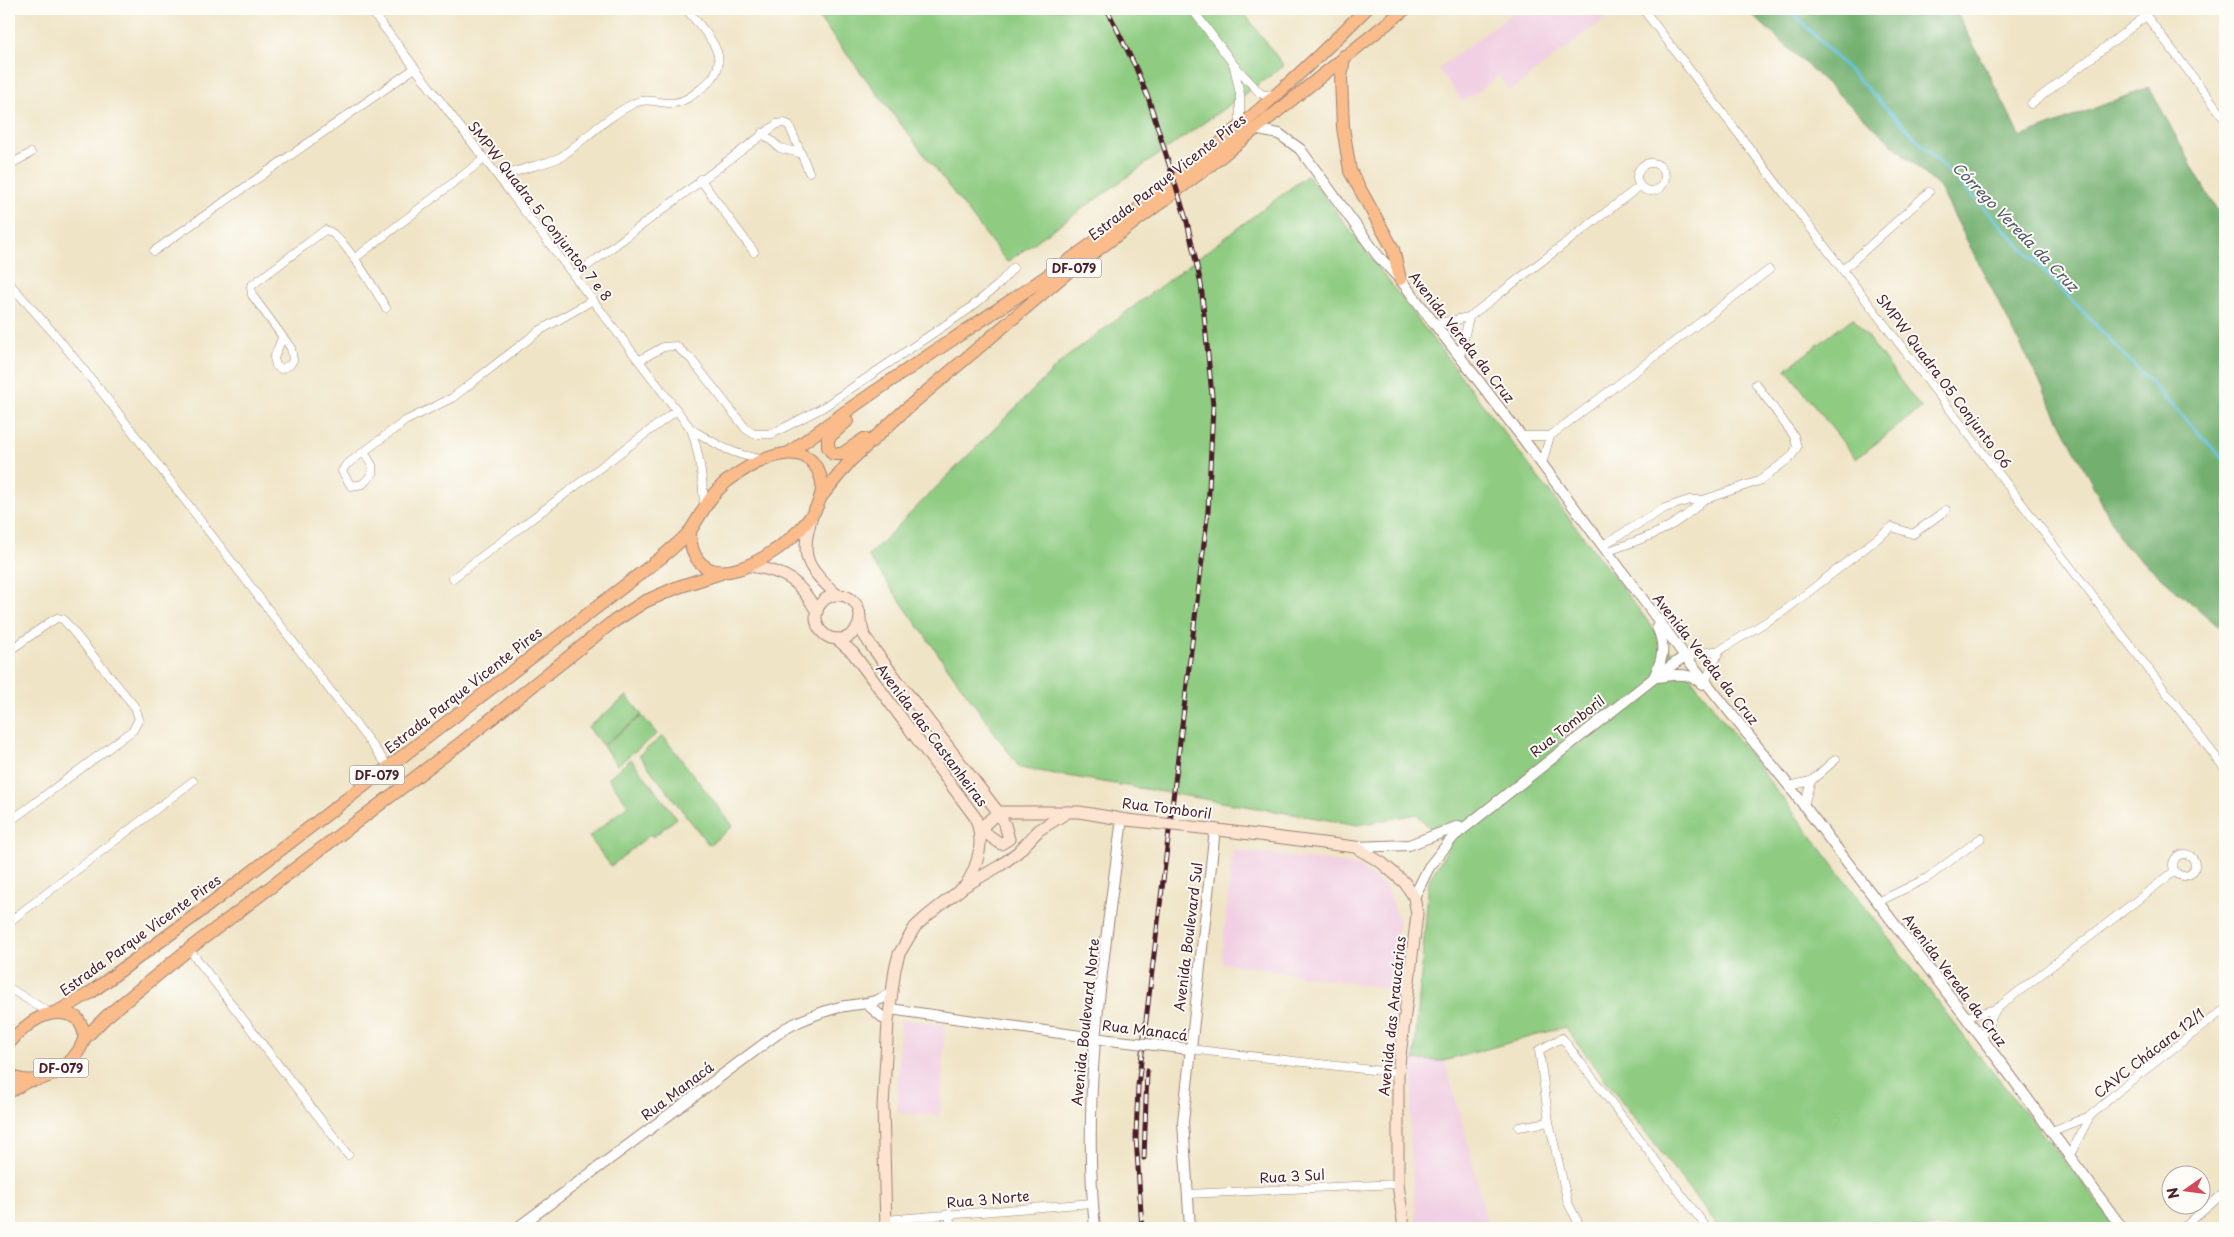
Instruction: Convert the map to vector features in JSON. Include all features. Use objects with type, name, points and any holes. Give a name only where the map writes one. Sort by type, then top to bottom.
[{"type":"main road","name":"Estrada Parque Vicente Pires","points":[[789,454],[1067,261],[1152,198],[1281,92],[1366,9]]},
{"type":"main road","name":"Estrada Parque Vicente Pires","points":[[820,498],[850,461],[906,409],[1068,272],[1163,202],[1405,9]]},
{"type":"main road","points":[[1344,56],[1341,78],[1343,127],[1350,171],[1393,249],[1400,279]]},
{"type":"main road","points":[[901,375],[892,388],[834,431],[828,438],[828,447],[833,454],[842,454],[882,423],[906,409]]},
{"type":"main road","points":[[789,454],[803,455],[817,469],[822,488],[820,498]]},
{"type":"main road","name":"DF-079","points":[[690,531],[704,506],[724,484],[764,459],[789,454]]},
{"type":"main road","name":"DF-079","points":[[9,1092],[26,1082],[46,1077],[62,1068],[78,1051],[84,1039],[107,1016],[189,949],[462,742],[610,624],[652,598],[678,587],[751,566],[785,544],[812,514],[820,498]]},
{"type":"main road","points":[[812,514],[806,538],[809,564],[811,570],[837,595]]},
{"type":"main road","name":"Estrada Parque Vicente Pires","points":[[53,1012],[82,998],[126,967],[662,557],[690,531]]},
{"type":"main road","points":[[690,531],[690,542],[696,556],[704,566],[722,573]]},
{"type":"main road","points":[[751,566],[774,570],[790,577],[804,590],[817,612]]},
{"type":"main road","points":[[837,595],[854,602],[860,614],[860,620],[856,630],[848,637],[837,639],[830,638],[820,630],[816,618],[817,612],[824,600],[837,595]]},
{"type":"main road","name":"Avenida das Castanheiras","points":[[837,639],[853,654],[966,802],[980,829],[1001,844],[1008,842],[1008,831],[998,812],[872,647],[864,635],[860,620]]},
{"type":"main road","points":[[980,829],[998,812]]},
{"type":"main road","name":"Rua Tomboril","points":[[998,812],[1068,812],[1355,847],[1374,857],[1395,874],[1414,897]]},
{"type":"main road","name":"Avenida das Castanheiras","points":[[886,1224],[883,1126],[888,1022],[894,969],[907,938],[927,916],[965,886],[1001,865],[1044,826],[1068,812]]},
{"type":"main road","name":"Avenida das Castanheiras","points":[[965,886],[976,869],[979,856],[980,829]]},
{"type":"main road","name":"Avenida das Araucárias","points":[[1404,1228],[1398,1184],[1398,1073],[1417,914],[1414,897]]},
{"type":"main road","name":"DF-079","points":[[9,1043],[20,1030],[53,1012],[77,1018],[84,1032],[84,1039]]},
{"type":"main road","name":"DF-079","points":[[9,1074],[16,1080],[26,1082]]},
{"type":"street","name":"SMPW Quadra 5 Conjuntos 7 e 8","points":[[370,9],[691,429],[699,450],[704,506]]},
{"type":"street","points":[[500,178],[511,172],[548,163],[561,156],[637,102],[680,102],[711,80],[719,67],[720,59],[716,48],[686,9]]},
{"type":"street","points":[[1192,9],[1234,65],[1260,93],[1268,96],[1281,92]]},
{"type":"street","name":"SMPW Quadra 05 Conjunto 06","points":[[1643,9],[2225,769]]},
{"type":"street","points":[[2141,9],[2225,119]]},
{"type":"street","points":[[2031,104],[2146,16]]},
{"type":"street","points":[[1234,65],[1241,99],[1240,125]]},
{"type":"street","points":[[154,251],[416,68]]},
{"type":"street","points":[[574,276],[700,179],[777,124],[784,123],[789,126],[809,172]]},
{"type":"street","name":"Avenida Vereda da Cruz","points":[[1254,129],[1279,134],[1300,149],[1378,256],[1400,279],[1460,356],[1685,656],[1804,805],[1966,1016],[2122,1228]]},
{"type":"street","points":[[762,133],[780,148],[800,154]]},
{"type":"street","points":[[9,165],[31,153]]},
{"type":"street","points":[[354,259],[484,159]]},
{"type":"street","points":[[1650,163],[1664,167],[1665,177],[1659,188],[1647,190],[1640,186],[1637,173],[1642,166],[1650,163]]},
{"type":"street","points":[[700,179],[754,252]]},
{"type":"street","points":[[1435,324],[1469,318],[1640,186]]},
{"type":"street","points":[[1843,270],[1929,192]]},
{"type":"street","points":[[282,338],[252,295],[251,286],[325,230],[330,230],[354,259],[386,308]]},
{"type":"street","points":[[640,360],[663,346],[676,346],[691,359],[746,430],[754,434],[772,434],[822,408],[914,348],[969,310],[998,285],[1013,268]]},
{"type":"street","points":[[1542,464],[1550,436],[1769,270]]},
{"type":"street","points":[[9,283],[58,338],[109,401],[388,766]]},
{"type":"street","points":[[364,452],[372,465],[372,474],[363,484],[351,486],[344,477],[343,468],[364,452],[405,421],[452,398],[539,332],[593,300]]},
{"type":"street","points":[[1460,356],[1469,318]]},
{"type":"street","points":[[1605,548],[1665,508],[1689,500],[1704,500],[1759,481],[1796,452],[1797,442],[1794,436],[1756,384]]},
{"type":"street","points":[[453,578],[677,410]]},
{"type":"street","name":"SMPW Quadra 5 Conjuntos 7 e 8","points":[[691,429],[729,452],[741,456],[764,459]]},
{"type":"street","points":[[1521,436],[1550,436]]},
{"type":"street","points":[[1605,548],[1668,529],[1686,517],[1704,500]]},
{"type":"street","points":[[1685,656],[1720,650],[1784,611],[1892,527],[1914,534],[1946,510]]},
{"type":"street","points":[[1646,605],[1663,643],[1661,663],[1654,678]]},
{"type":"street","points":[[9,651],[50,622],[57,618],[63,619],[135,707],[139,719],[133,730],[9,822]]},
{"type":"street","points":[[1705,682],[1720,650]]},
{"type":"street","name":"Rua Tomboril","points":[[1414,897],[1436,857],[1470,822],[1654,678],[1685,656]]},
{"type":"street","points":[[1654,678],[1677,674],[1691,676],[1697,679],[1718,704],[1734,718]]},
{"type":"street","points":[[1789,786],[1811,781],[1836,759]]},
{"type":"street","points":[[9,922],[193,781]]},
{"type":"street","points":[[1804,805],[1811,781]]},
{"type":"street","name":"Avenida Boulevard Norte","points":[[1095,1228],[1092,1203],[1089,1123],[1094,1038],[1125,819]]},
{"type":"street","name":"Rua Tomboril","points":[[1355,847],[1409,845],[1470,822]]},
{"type":"street","name":"Avenida Boulevard Sul","points":[[1190,1228],[1183,1122],[1212,829]]},
{"type":"street","points":[[1878,902],[1926,878],[1981,838]]},
{"type":"street","points":[[2187,854],[2195,857],[2195,865],[2192,872],[2182,875],[2175,871],[2174,860],[2179,855],[2187,854]]},
{"type":"street","points":[[1966,1016],[1996,1009],[2175,871]]},
{"type":"street","points":[[189,949],[348,1154]]},
{"type":"street","points":[[9,988],[53,1012]]},
{"type":"street","name":"Rua Manacá","points":[[517,1228],[784,1029],[818,1013],[842,1006],[867,1004],[885,998],[892,992]]},
{"type":"street","points":[[867,1004],[888,1022]]},
{"type":"street","name":"Rua Manacá","points":[[890,1009],[1109,1040],[1398,1073]]},
{"type":"street","points":[[1982,1038],[1996,1009]]},
{"type":"street","name":"CAVC Chácara 12/1","points":[[2052,1131],[2090,1116],[2124,1086],[2225,1010]]},
{"type":"street","points":[[1581,1228],[1568,1203],[1549,1122],[1539,1050],[1562,1038],[1707,1228]]},
{"type":"street","name":"CAVC Chácara 12/1","points":[[2070,1155],[2090,1116]]},
{"type":"street","points":[[1519,1127],[1549,1122]]},
{"type":"street","name":"Rua 3 Sul","points":[[1187,1194],[1398,1184]]},
{"type":"street","points":[[2183,1228],[2225,1192]]},
{"type":"street","name":"Rua 3 Norte","points":[[886,1224],[949,1214],[1092,1203]]},
{"type":"street","points":[[949,1214],[951,1228]]},
{"type":"shaded area","points":[[1518,9],[1618,9],[1510,91],[1499,76],[1463,102],[1438,69]]},
{"type":"shaded area","points":[[1233,850],[1358,865],[1388,889],[1399,920],[1389,989],[1221,962]]},
{"type":"shaded area","points":[[900,1019],[945,1025],[940,1116],[897,1113]]},
{"type":"shaded area","points":[[1414,1060],[1444,1061],[1465,1131],[1488,1228],[1417,1228],[1409,1137]]},
{"type":"green space","points":[[812,9],[1241,9],[1284,66],[1007,262]]},
{"type":"green space","points":[[1746,9],[1955,9],[2021,137],[2149,87],[2225,226],[2225,632],[2123,544],[1940,188]]},
{"type":"green space","points":[[1308,175],[1965,1038],[2102,1207],[2114,1228],[1719,1228],[1565,1027],[1444,1061],[1414,1060],[1429,880],[1448,849],[1417,814],[1358,825],[1020,768],[868,556],[1064,359]]},
{"type":"green space","points":[[1853,318],[1921,408],[1856,459],[1786,369]]},
{"type":"green space","points":[[627,696],[642,715],[602,745],[588,727]]},
{"type":"green space","points":[[642,716],[657,734],[617,765],[603,746]]},
{"type":"green space","points":[[663,736],[733,826],[709,845],[639,755]]},
{"type":"green space","points":[[631,759],[677,818],[653,837],[651,834],[611,866],[589,837],[628,805],[608,778]]},
{"type":"waterway","name":"Córrego Vereda da Cruz","points":[[1789,9],[1970,193],[2225,461]]},
{"type":"railway","points":[[1107,9],[1136,68],[1149,100],[1187,222],[1201,284],[1213,406],[1208,511],[1138,1086],[1136,1137],[1142,1228]]},
{"type":"railway","points":[[1144,1158],[1147,1071]]}]
